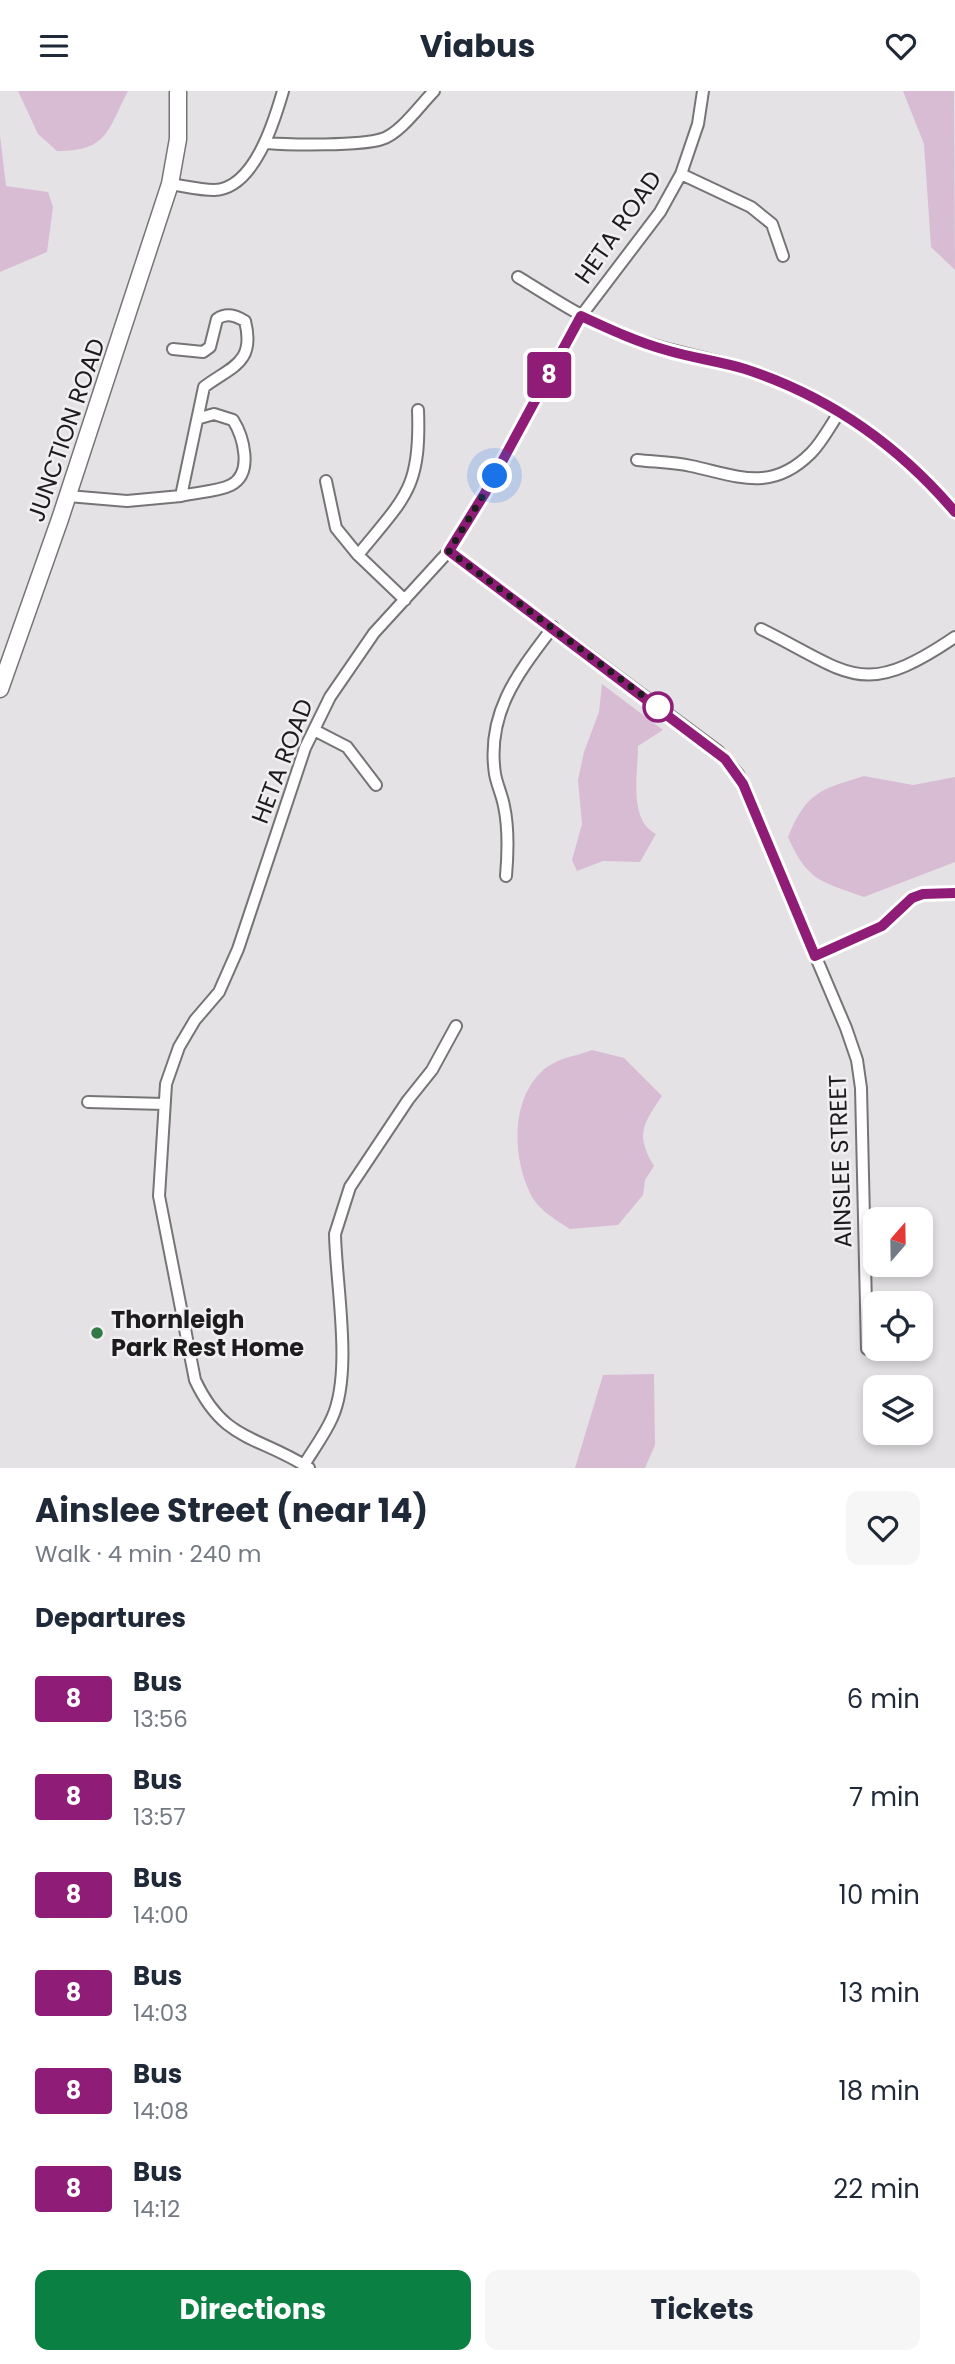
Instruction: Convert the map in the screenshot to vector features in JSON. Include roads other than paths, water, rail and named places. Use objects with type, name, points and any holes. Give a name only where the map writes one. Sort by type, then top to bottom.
[{"type":"highway","name":"JUNCTION ROAD","points":[[0,689],[68,496],[170,184],[178,139],[178,91]]},
{"type":"street","points":[[170,184],[216,190],[243,176],[267,143],[283,91]]},
{"type":"street","points":[[267,143],[292,145],[383,139],[411,116],[434,91]]},
{"type":"street","name":"HETA ROAD","points":[[307,1466],[279,1449],[235,1433],[207,1405],[195,1380],[159,1196],[166,1084],[179,1047],[195,1020],[219,992],[238,949],[305,748],[314,730],[353,660],[449,551],[485,493],[581,316],[660,212],[681,174],[698,124],[703,91]]},
{"type":"street","points":[[681,174],[751,207],[772,225],[783,256]]},
{"type":"street","points":[[518,277],[581,316],[665,350],[746,369],[808,395],[868,431],[911,465],[955,513]]},
{"type":"street","points":[[173,349],[204,352],[210,347],[217,319],[223,315],[236,316],[245,321],[244,357],[237,367],[204,387],[200,418],[181,496]]},
{"type":"street","points":[[358,555],[406,496],[416,473],[419,446],[418,410]]},
{"type":"street","points":[[637,460],[686,465],[735,478],[762,480],[791,470],[813,452],[839,413]]},
{"type":"street","points":[[68,496],[127,502],[181,496],[231,485],[240,476],[245,446],[233,420],[214,414],[200,418]]},
{"type":"street","points":[[326,481],[336,528],[358,555],[405,600]]},
{"type":"street","name":"AINSLEE STREET","points":[[449,551],[718,751],[733,767],[743,784],[853,1044],[859,1074],[865,1291]]},
{"type":"street","points":[[506,876],[508,844],[505,808],[495,775],[496,726],[513,680],[553,627]]},
{"type":"street","points":[[761,629],[829,667],[856,675],[902,670],[955,637]]},
{"type":"street","points":[[314,730],[347,747],[376,785]]},
{"type":"street","points":[[815,956],[882,926],[912,898],[923,894],[955,893]]},
{"type":"street","points":[[307,1466],[333,1417],[340,1384],[342,1363],[335,1234],[340,1215],[350,1187],[408,1100],[432,1070],[456,1026]]},
{"type":"street","points":[[89,1102],[164,1104]]},
{"type":"place","name":"Thornleigh Park Rest Home","points":[[97,1333]]}]
